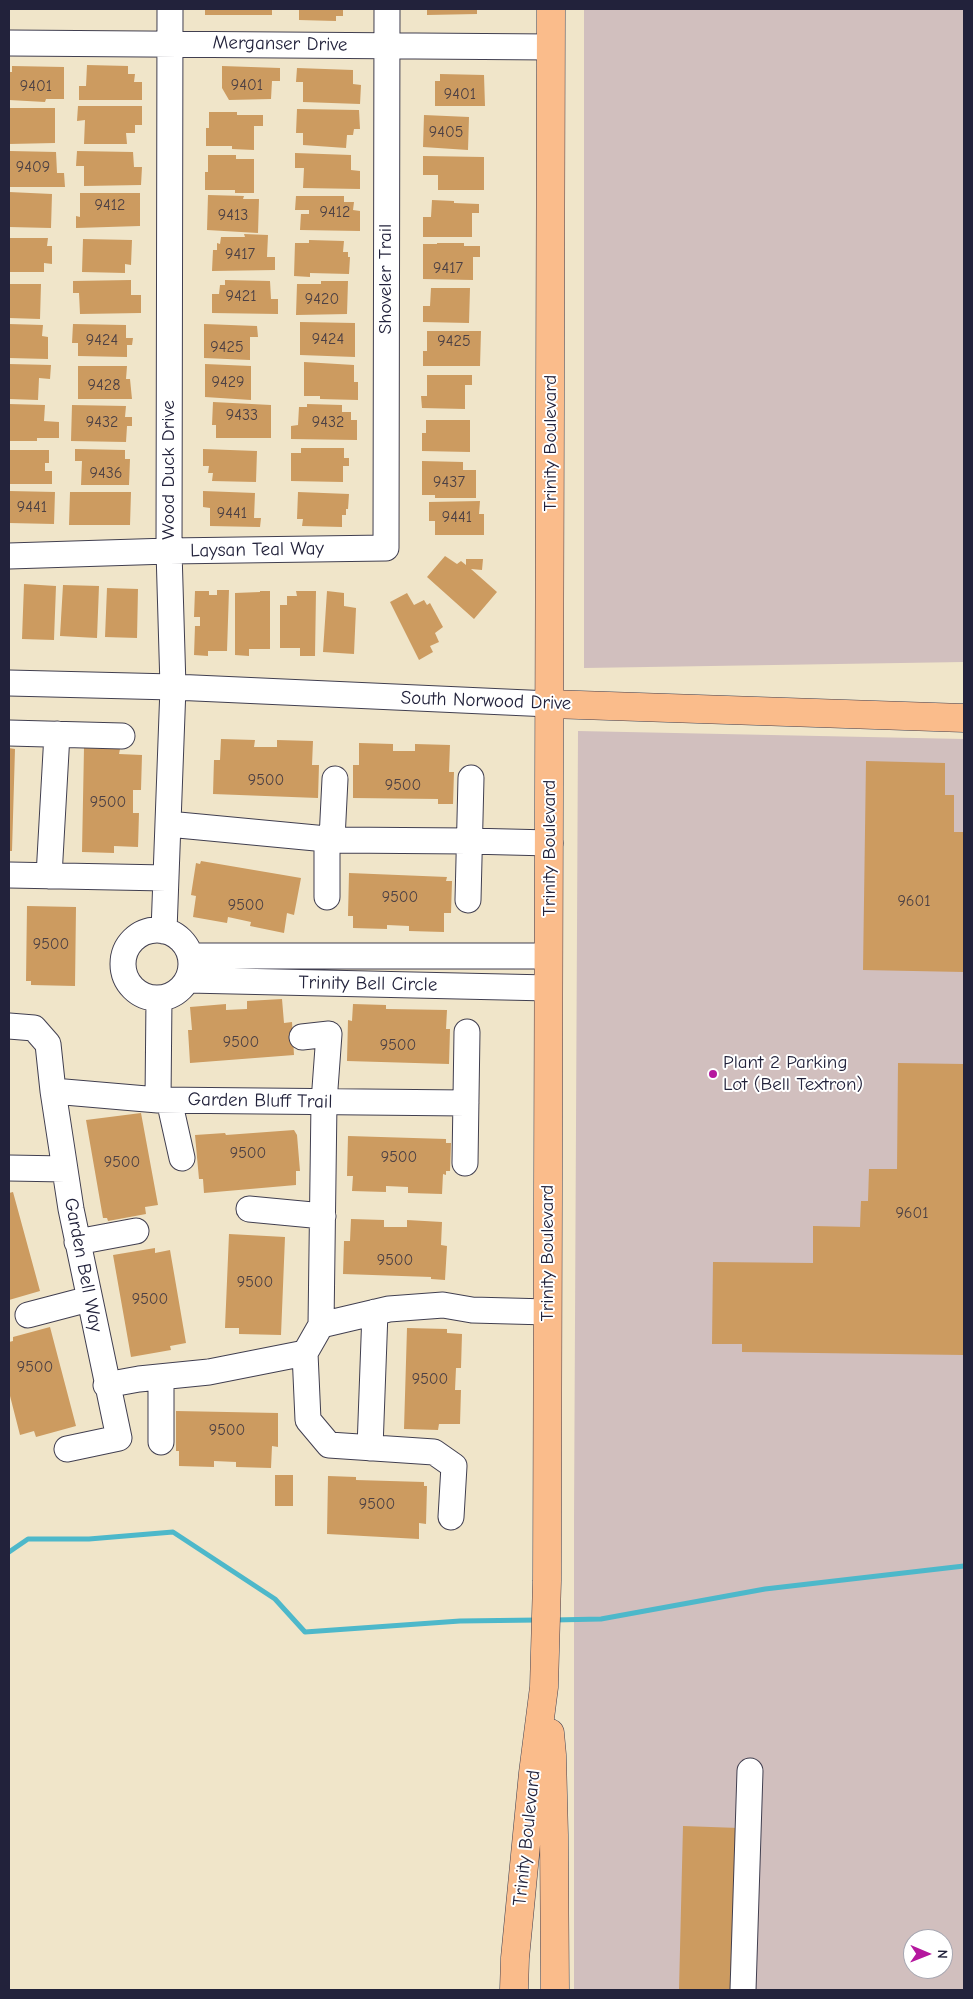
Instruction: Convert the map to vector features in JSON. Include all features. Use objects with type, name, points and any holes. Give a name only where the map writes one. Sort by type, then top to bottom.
[{"type":"main road","name":"Trinity Boulevard","points":[[514,1990],[515,1958],[533,1773],[544,1687],[548,1312],[552,9]]},
{"type":"main road","name":"South Norwood Drive","points":[[550,704],[964,718]]},
{"type":"main road","name":"Trinity Boulevard","points":[[544,1687],[552,1755],[555,1990]]},
{"type":"street","name":"Wood Duck Drive","points":[[164,931],[173,687],[169,551],[170,9]]},
{"type":"street","name":"Shoveler Trail","points":[[386,548],[387,9]]},
{"type":"street","name":"Merganser Drive","points":[[9,43],[551,47]]},
{"type":"street","name":"Laysan Teal Way","points":[[9,556],[169,551],[386,548]]},
{"type":"street","name":"South Norwood Drive","points":[[9,683],[173,687],[550,704]]},
{"type":"street","points":[[9,733],[122,736]]},
{"type":"street","points":[[49,876],[57,734]]},
{"type":"street","points":[[327,897],[334,778]]},
{"type":"street","points":[[468,900],[471,778]]},
{"type":"street","points":[[168,824],[329,839],[468,840],[550,844]]},
{"type":"street","points":[[9,875],[166,878]]},
{"type":"street","points":[[157,929],[170,932],[182,940],[189,968],[181,988],[171,995],[159,998],[146,996],[135,989],[127,979],[123,967],[125,953],[132,941],[143,932],[157,929]]},
{"type":"street","name":"Trinity Bell Circle","points":[[189,968],[549,956]]},
{"type":"street","name":"Trinity Bell Circle","points":[[189,968],[549,988]]},
{"type":"street","points":[[159,998],[164,1100],[182,1158]]},
{"type":"street","name":"Garden Bell Way","points":[[9,1026],[34,1028],[48,1044],[53,1092],[77,1242],[106,1385],[119,1438],[67,1449]]},
{"type":"street","points":[[465,1162],[467,1032]]},
{"type":"street","points":[[302,1037],[330,1034],[324,1102],[321,1326],[305,1353],[308,1420],[329,1445],[434,1452],[454,1466],[451,1517]]},
{"type":"street","name":"Garden Bluff Trail","points":[[53,1092],[164,1100],[466,1103]]},
{"type":"street","points":[[9,1168],[65,1169]]},
{"type":"street","points":[[249,1209],[323,1216]]},
{"type":"street","points":[[77,1242],[136,1231]]},
{"type":"street","points":[[28,1315],[89,1300]]},
{"type":"street","points":[[321,1326],[389,1309],[443,1305],[472,1310],[548,1312]]},
{"type":"street","points":[[370,1448],[375,1312]]},
{"type":"street","points":[[106,1385],[209,1372],[305,1353]]},
{"type":"street","points":[[160,1377],[162,1442]]},
{"type":"street","points":[[743,1990],[750,1771]]},
{"type":"shaded area","points":[[584,9],[964,9],[964,662],[584,668]]},
{"type":"shaded area","points":[[578,731],[964,739],[964,1990],[574,1990],[574,1517]]},
{"type":"building","points":[[205,9],[272,9],[272,15],[205,15]]},
{"type":"building","points":[[299,9],[343,9],[343,16],[336,16],[336,21],[299,20]]},
{"type":"building","points":[[427,9],[477,9],[477,14],[427,15]]},
{"type":"building","points":[[87,65],[128,66],[128,74],[135,74],[134,82],[142,82],[142,100],[79,100],[79,86],[86,86]]},
{"type":"building","points":[[12,66],[64,67],[64,99],[46,99],[45,102],[9,100],[9,72],[12,72]]},
{"type":"building","points":[[222,66],[280,68],[280,81],[272,81],[271,99],[229,100],[222,88]]},
{"type":"building","points":[[297,68],[353,70],[353,84],[361,85],[360,104],[303,102],[303,82],[296,82]]},
{"type":"building","points":[[440,74],[484,75],[485,106],[435,106],[435,81],[440,81]]},
{"type":"building","points":[[78,106],[142,106],[142,125],[135,125],[135,133],[126,133],[127,144],[84,144],[85,120],[77,121]]},
{"type":"building","points":[[9,108],[55,108],[55,143],[9,144]]},
{"type":"building","points":[[297,109],[359,110],[360,129],[354,129],[353,135],[347,135],[346,148],[303,145],[303,133],[296,133]]},
{"type":"building","points":[[209,112],[237,112],[237,115],[263,115],[263,126],[254,126],[254,150],[232,149],[232,146],[206,146],[206,128],[209,128]]},
{"type":"building","points":[[424,115],[469,117],[468,150],[423,147]]},
{"type":"building","points":[[10,151],[56,152],[57,173],[64,173],[65,187],[9,187]]},
{"type":"building","points":[[77,151],[133,152],[134,167],[142,167],[141,185],[84,186],[84,166],[76,166]]},
{"type":"building","points":[[295,153],[351,155],[351,170],[360,171],[360,189],[303,188],[304,168],[295,168]]},
{"type":"building","points":[[208,155],[236,155],[236,159],[254,159],[254,193],[235,193],[235,190],[205,190],[205,172],[208,172]]},
{"type":"building","points":[[423,156],[484,157],[484,190],[438,190],[438,175],[423,175]]},
{"type":"building","points":[[9,192],[52,194],[51,228],[9,227]]},
{"type":"building","points":[[80,193],[140,193],[140,226],[76,228],[76,216],[80,217]]},
{"type":"building","points":[[208,195],[244,196],[243,199],[259,199],[258,233],[207,230]]},
{"type":"building","points":[[296,196],[344,196],[344,202],[354,202],[353,210],[360,211],[360,231],[300,230],[301,214],[309,214],[309,210],[295,210]]},
{"type":"building","points":[[432,200],[479,204],[479,213],[472,213],[472,237],[423,237],[423,217],[431,217]]},
{"type":"building","points":[[244,234],[268,235],[267,257],[275,257],[275,270],[212,271],[213,250],[217,250],[217,243],[220,244],[221,237],[245,237]]},
{"type":"building","points":[[9,238],[48,238],[47,246],[52,246],[52,264],[44,263],[44,272],[9,272]]},
{"type":"building","points":[[83,239],[132,240],[131,265],[125,264],[125,273],[82,272]]},
{"type":"building","points":[[309,240],[344,241],[343,252],[348,252],[348,257],[350,257],[349,274],[310,273],[310,277],[294,276],[295,243],[309,243]]},
{"type":"building","points":[[464,243],[464,246],[480,246],[480,257],[473,257],[473,280],[423,279],[423,244]]},
{"type":"building","points":[[131,280],[131,295],[141,295],[141,313],[80,314],[79,293],[73,293],[73,281]]},
{"type":"building","points":[[225,280],[270,281],[271,299],[278,299],[278,314],[212,313],[212,294],[219,294],[220,285],[225,285]]},
{"type":"building","points":[[321,281],[348,281],[347,314],[296,315],[297,284],[321,284]]},
{"type":"building","points":[[9,284],[41,284],[40,319],[9,318]]},
{"type":"building","points":[[431,288],[470,288],[469,323],[423,322],[423,306],[430,306]]},
{"type":"building","points":[[300,322],[355,323],[355,357],[300,355]]},
{"type":"building","points":[[9,324],[43,325],[42,336],[48,337],[48,359],[9,358]]},
{"type":"building","points":[[73,324],[126,325],[126,338],[133,338],[132,345],[127,345],[127,357],[78,356],[78,343],[72,343]]},
{"type":"building","points":[[204,324],[257,326],[258,337],[250,337],[250,360],[204,358]]},
{"type":"building","points":[[427,331],[481,331],[480,366],[423,366],[423,351],[427,351]]},
{"type":"building","points":[[304,362],[354,365],[354,382],[358,382],[358,400],[320,399],[320,396],[304,396]]},
{"type":"building","points":[[9,364],[51,365],[50,379],[39,378],[38,400],[9,399]]},
{"type":"building","points":[[205,364],[251,366],[251,400],[205,397]]},
{"type":"building","points":[[78,366],[127,366],[126,379],[130,379],[132,399],[78,399]]},
{"type":"building","points":[[427,375],[472,375],[472,385],[465,385],[465,409],[422,408],[421,396],[427,396]]},
{"type":"building","points":[[213,402],[271,405],[271,438],[216,438],[216,425],[212,425]]},
{"type":"building","points":[[9,404],[45,405],[44,421],[59,422],[59,438],[37,438],[37,441],[9,441]]},
{"type":"building","points":[[307,404],[342,405],[342,412],[351,412],[351,420],[357,420],[357,440],[291,439],[291,426],[298,425],[299,407],[307,407]]},
{"type":"building","points":[[72,405],[126,406],[125,417],[132,417],[132,426],[127,426],[126,442],[71,441]]},
{"type":"building","points":[[426,420],[470,420],[470,452],[422,451],[422,433],[426,433]]},
{"type":"building","points":[[301,448],[344,448],[344,458],[349,458],[349,466],[343,466],[343,482],[291,481],[291,453],[301,453]]},
{"type":"building","points":[[75,449],[125,450],[125,459],[130,459],[129,485],[81,485],[82,461],[75,461]]},
{"type":"building","points":[[203,449],[257,451],[256,482],[212,481],[213,473],[208,473],[209,466],[203,466]]},
{"type":"building","points":[[9,450],[49,450],[49,463],[45,463],[45,471],[52,471],[52,484],[9,484]]},
{"type":"building","points":[[422,461],[463,462],[463,470],[476,470],[476,498],[435,498],[435,495],[422,495]]},
{"type":"building","points":[[9,491],[55,492],[54,524],[9,523]]},
{"type":"building","points":[[203,491],[255,493],[254,518],[261,518],[260,527],[210,526],[210,508],[203,507]]},
{"type":"building","points":[[70,492],[131,492],[130,525],[69,525]]},
{"type":"building","points":[[298,492],[349,494],[346,515],[342,515],[342,527],[302,526],[303,519],[297,519]]},
{"type":"building","points":[[480,501],[479,514],[484,514],[484,535],[435,535],[435,521],[429,521],[429,502]]},
{"type":"building","points":[[445,556],[457,564],[461,561],[466,565],[466,559],[483,559],[482,570],[471,569],[497,592],[474,619],[427,577]]},
{"type":"building","points":[[24,584],[56,586],[54,640],[22,639]]},
{"type":"building","points":[[63,585],[99,586],[97,638],[60,636]]},
{"type":"building","points":[[107,588],[138,589],[137,638],[105,637]]},
{"type":"building","points":[[217,590],[229,590],[227,651],[208,651],[208,656],[194,655],[195,626],[200,626],[200,617],[194,617],[195,591],[209,591],[209,595],[217,595]]},
{"type":"building","points":[[270,591],[270,649],[249,649],[249,656],[235,655],[235,593]]},
{"type":"building","points":[[296,591],[316,591],[315,656],[300,656],[300,648],[280,648],[280,605],[287,605],[287,596],[297,596]]},
{"type":"building","points":[[327,591],[344,593],[344,606],[356,608],[354,654],[323,652]]},
{"type":"building","points":[[407,593],[414,605],[424,600],[427,605],[430,603],[443,627],[435,633],[439,642],[430,646],[433,652],[419,660],[390,602]]},
{"type":"building","points":[[221,739],[255,740],[254,747],[277,747],[277,740],[313,741],[312,765],[319,765],[318,798],[213,794],[214,760],[220,760]]},
{"type":"building","points":[[359,743],[393,744],[393,751],[415,751],[415,744],[450,745],[449,772],[454,772],[453,804],[438,804],[438,799],[353,798],[353,765],[359,765]]},
{"type":"building","points":[[9,748],[15,749],[12,851],[9,851]]},
{"type":"building","points":[[84,748],[120,749],[119,754],[142,755],[141,790],[133,790],[133,813],[139,813],[138,847],[114,846],[114,853],[82,852]]},
{"type":"building","points":[[866,761],[945,763],[945,795],[954,795],[954,832],[964,832],[964,972],[863,970]]},
{"type":"building","points":[[201,861],[301,878],[294,915],[287,913],[284,933],[250,926],[251,922],[228,917],[227,923],[193,917],[196,896],[191,895],[196,863],[200,864]]},
{"type":"building","points":[[349,873],[447,877],[446,881],[452,881],[451,913],[444,913],[444,932],[409,931],[409,926],[387,925],[387,929],[353,928],[353,916],[348,916]]},
{"type":"building","points":[[27,906],[76,907],[75,986],[31,985],[31,981],[26,981]]},
{"type":"building","points":[[282,999],[284,1023],[292,1022],[294,1055],[190,1063],[188,1030],[192,1030],[190,1007],[226,1004],[226,1010],[247,1009],[247,1001]]},
{"type":"building","points":[[353,1004],[386,1005],[386,1009],[447,1010],[446,1029],[450,1029],[449,1064],[347,1061],[348,1020],[352,1021]]},
{"type":"building","points":[[898,1063],[964,1064],[964,1355],[742,1352],[742,1344],[712,1344],[713,1262],[813,1263],[813,1226],[860,1227],[861,1201],[868,1201],[869,1169],[897,1169]]},
{"type":"building","points":[[141,1113],[158,1205],[145,1207],[146,1214],[108,1221],[107,1218],[103,1218],[86,1120]]},
{"type":"building","points":[[294,1130],[297,1135],[300,1171],[296,1171],[296,1185],[204,1193],[203,1179],[199,1179],[195,1135],[225,1133],[226,1135]]},
{"type":"building","points":[[348,1136],[446,1139],[446,1143],[451,1143],[450,1171],[446,1171],[446,1175],[443,1174],[442,1194],[408,1193],[408,1187],[386,1186],[386,1192],[352,1191],[353,1176],[347,1176]]},
{"type":"building","points":[[13,1192],[40,1291],[9,1300],[9,1193]]},
{"type":"building","points":[[351,1219],[384,1220],[384,1227],[407,1227],[407,1220],[442,1222],[441,1245],[447,1246],[445,1280],[431,1279],[431,1277],[343,1274],[344,1241],[350,1241]]},
{"type":"building","points":[[229,1234],[285,1237],[281,1335],[239,1334],[239,1328],[225,1328]]},
{"type":"building","points":[[155,1248],[155,1253],[170,1250],[186,1343],[170,1346],[171,1350],[131,1357],[113,1255]]},
{"type":"building","points":[[50,1327],[76,1426],[36,1437],[34,1431],[20,1435],[9,1392],[9,1342],[13,1341],[13,1337]]},
{"type":"building","points":[[407,1328],[447,1329],[447,1333],[462,1334],[461,1368],[456,1368],[455,1390],[461,1390],[460,1424],[439,1424],[438,1430],[404,1429]]},
{"type":"building","points":[[176,1411],[278,1413],[278,1447],[272,1446],[271,1468],[236,1467],[236,1462],[214,1461],[214,1467],[179,1466],[179,1451],[176,1451]]},
{"type":"building","points":[[275,1475],[293,1475],[293,1506],[275,1506]]},
{"type":"building","points":[[328,1476],[356,1477],[356,1480],[424,1482],[424,1486],[427,1486],[426,1524],[419,1523],[419,1539],[327,1534]]},
{"type":"building","points":[[683,1826],[739,1828],[734,1990],[679,1990]]},
{"type":"waterway","points":[[9,1552],[28,1539],[89,1539],[173,1532],[275,1599],[305,1632],[460,1621],[538,1620]]},
{"type":"waterway","points":[[554,1620],[601,1619],[765,1589],[964,1566]]},
{"type":"place","name":"Plant 2 Parking Lot (Bell Textron)","points":[[713,1074]]}]
